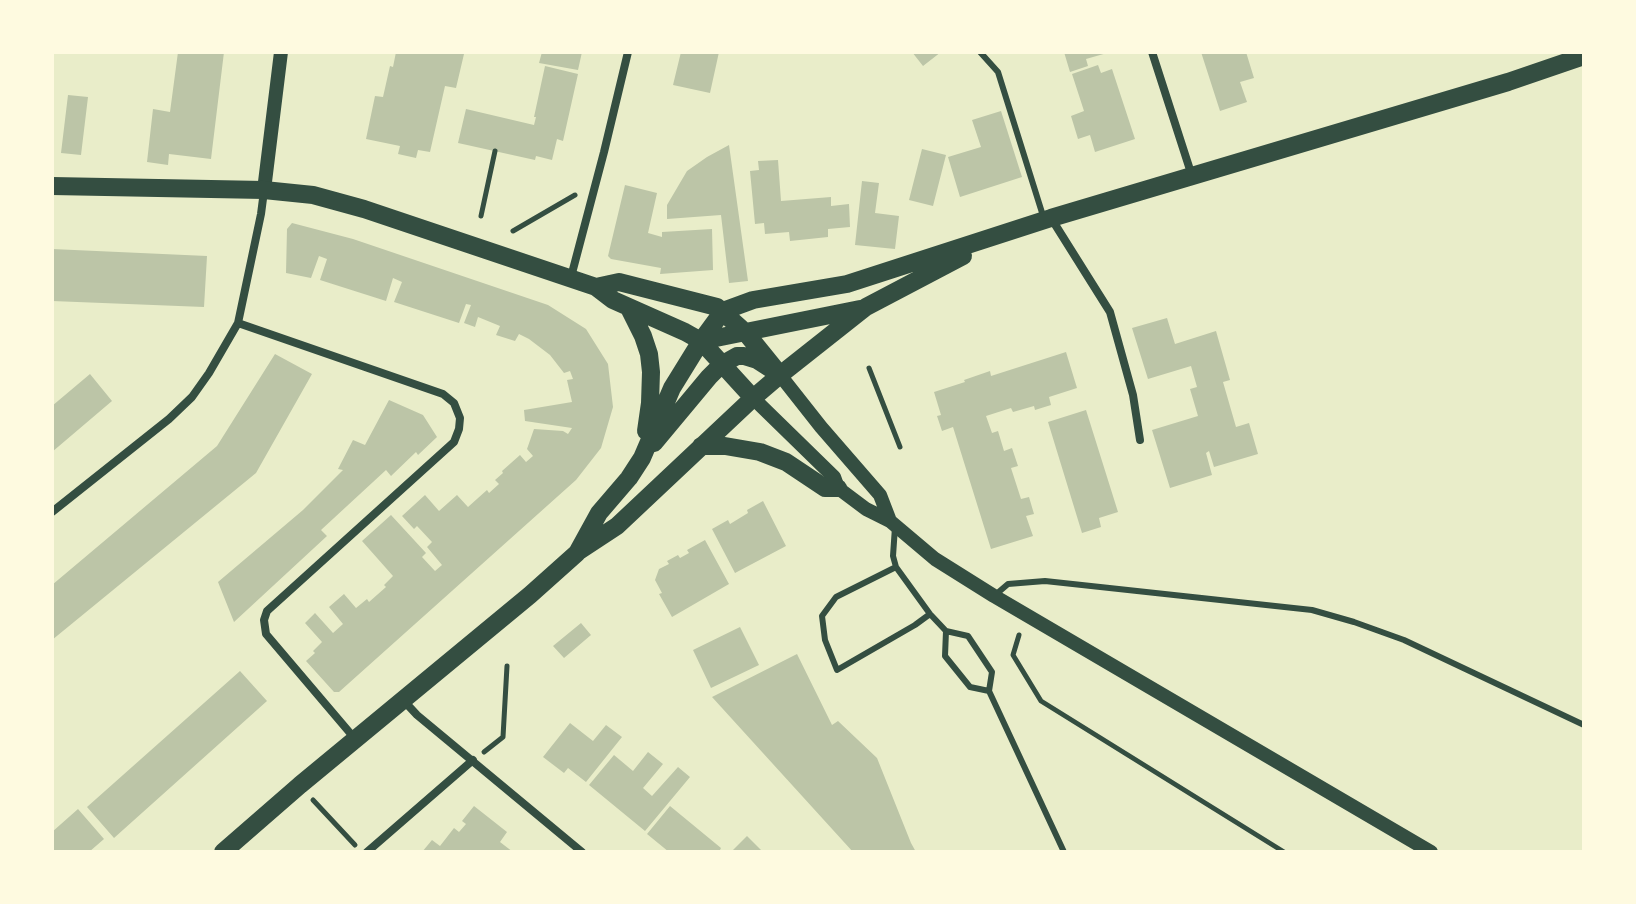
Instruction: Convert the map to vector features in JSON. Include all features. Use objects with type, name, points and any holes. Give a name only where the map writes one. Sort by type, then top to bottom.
[{"type":"main road","points":[[642,458],[672,388],[723,311],[753,300],[847,284],[1048,219],[1584,56]]},
{"type":"main road","points":[[52,186],[264,190],[313,195],[364,209],[596,287],[613,300],[701,341],[753,398]]},
{"type":"main road","points":[[223,852],[577,553],[617,526],[780,375],[866,307],[1004,233]]},
{"type":"main road","points":[[596,287],[619,282],[707,303],[723,311],[746,333],[780,375]]},
{"type":"main road","points":[[701,341],[866,307]]},
{"type":"main road","points":[[629,308],[643,336],[651,372],[642,458]]},
{"type":"main road","points":[[577,553],[599,513],[721,365],[737,356],[744,356],[757,360],[780,375]]},
{"type":"main road","points":[[701,446],[725,446],[760,452],[786,462],[825,488],[838,488]]},
{"type":"street","points":[[52,512],[169,419],[192,397],[238,323],[261,214],[281,52]]},
{"type":"street","points":[[571,277],[628,52]]},
{"type":"street","points":[[1152,52],[1192,176]]},
{"type":"street","points":[[1048,219],[1110,312],[1133,395],[1140,440]]},
{"type":"street","points":[[238,323],[443,394],[454,403],[460,418],[454,442],[267,611],[264,620],[266,634],[356,740]]},
{"type":"street","points":[[780,375],[880,495],[892,523]]},
{"type":"street","points":[[753,398],[834,477],[838,488],[892,523],[935,559],[1431,852]]},
{"type":"street","points":[[404,701],[582,852]]},
{"type":"street","points":[[367,852],[473,760]]},
{"type":"lane","points":[[980,52],[998,72],[1048,219]]},
{"type":"lane","points":[[892,523],[896,567],[930,614],[946,631],[968,636],[992,672],[989,691],[1064,852]]},
{"type":"lane","points":[[896,567],[836,597],[822,616],[825,640],[837,670],[930,614]]},
{"type":"lane","points":[[994,596],[1008,584],[1045,581],[1312,610],[1404,640],[1584,725]]},
{"type":"lane","points":[[946,631],[945,656],[970,687],[989,691]]},
{"type":"path","points":[[481,216],[495,151]]},
{"type":"path","points":[[513,231],[597,182]]},
{"type":"path","points":[[869,368],[900,447]]},
{"type":"path","points":[[1019,635],[1013,655],[1041,701],[1284,852]]},
{"type":"path","points":[[473,760],[503,737],[507,666]]},
{"type":"path","points":[[300,785],[361,852]]},
{"type":"building","points":[[178,52],[224,52],[211,159],[169,154],[168,165],[147,162],[153,109],[170,112]]},
{"type":"building","points":[[396,52],[464,54],[456,88],[445,86],[430,152],[418,150],[416,158],[398,154],[400,146],[366,139],[375,96],[383,97]]},
{"type":"building","points":[[542,52],[582,52],[578,70],[539,63]]},
{"type":"building","points":[[681,52],[719,52],[710,93],[673,85]]},
{"type":"building","points":[[912,52],[941,52],[923,66]]},
{"type":"building","points":[[1064,52],[1107,53],[1086,59],[1088,66],[1070,72]]},
{"type":"building","points":[[1201,52],[1246,52],[1254,78],[1240,82],[1247,102],[1220,111]]},
{"type":"building","points":[[1098,65],[1101,73],[1112,69],[1135,139],[1095,152],[1090,135],[1078,139],[1071,116],[1084,111],[1072,74]]},
{"type":"building","points":[[545,66],[578,74],[563,141],[557,139],[552,160],[536,156],[535,160],[458,143],[466,109],[534,125]]},
{"type":"building","points":[[68,95],[88,97],[81,155],[61,153]]},
{"type":"building","points":[[1001,111],[1022,177],[960,197],[948,157],[981,147],[972,120]]},
{"type":"building","points":[[729,145],[748,281],[729,283],[721,215],[667,219],[667,205],[687,171]]},
{"type":"building","points":[[922,149],[946,155],[933,206],[909,200]]},
{"type":"building","points":[[778,160],[781,201],[831,197],[831,206],[849,204],[850,227],[828,229],[828,237],[790,241],[789,232],[765,234],[764,223],[755,224],[750,171],[759,170],[758,161]]},
{"type":"building","points":[[862,181],[879,183],[875,213],[899,216],[895,249],[855,245]]},
{"type":"building","points":[[625,185],[657,193],[648,233],[662,237],[662,232],[712,229],[713,270],[660,274],[661,268],[611,259],[608,256]]},
{"type":"building","points":[[292,223],[353,239],[548,305],[586,329],[608,364],[613,407],[601,448],[576,480],[339,692],[334,692],[306,661],[322,642],[305,623],[315,613],[333,633],[343,624],[329,607],[344,594],[356,608],[367,599],[369,602],[386,587],[384,585],[393,576],[362,541],[391,515],[426,553],[422,557],[435,571],[442,565],[427,547],[432,542],[402,516],[425,495],[439,511],[457,495],[468,507],[499,484],[495,480],[520,455],[526,462],[533,456],[527,449],[534,429],[568,434],[572,428],[525,421],[524,410],[572,402],[567,380],[573,379],[570,371],[564,373],[550,355],[529,339],[519,334],[515,341],[496,335],[500,326],[478,317],[475,327],[464,323],[471,305],[466,304],[459,323],[394,302],[402,282],[393,278],[386,301],[320,280],[327,259],[319,256],[311,278],[286,273],[287,229]]},
{"type":"building","points":[[52,249],[207,256],[204,307],[52,301]]},
{"type":"building","points":[[1167,318],[1175,344],[1216,331],[1230,380],[1223,382],[1236,427],[1249,423],[1258,454],[1214,467],[1209,451],[1206,453],[1212,475],[1170,488],[1152,430],[1198,416],[1190,389],[1197,387],[1191,366],[1148,379],[1132,328]]},
{"type":"building","points":[[1066,352],[1077,388],[1049,397],[1051,405],[1035,410],[1034,406],[1013,412],[1011,408],[986,416],[992,433],[998,431],[1004,451],[1012,448],[1018,466],[1011,468],[1021,499],[1029,497],[1034,514],[1026,516],[1033,536],[991,549],[953,427],[942,431],[934,392],[990,371],[991,376]]},
{"type":"building","points":[[275,354],[312,374],[256,473],[52,640],[52,585],[217,446]]},
{"type":"building","points":[[90,374],[112,401],[52,452],[52,406]]},
{"type":"building","points":[[389,400],[423,415],[437,437],[391,476],[386,470],[321,530],[327,536],[234,622],[218,582],[303,510],[343,470],[338,469],[353,440],[365,445]]},
{"type":"building","points":[[1086,410],[1118,512],[1099,518],[1101,527],[1082,533],[1048,422]]},
{"type":"building","points":[[763,501],[786,546],[735,573],[712,529],[728,520],[730,524]]},
{"type":"building","points":[[705,540],[729,584],[672,617],[655,580],[659,569],[669,564],[667,561],[678,555],[680,558],[689,553],[687,550]]},
{"type":"building","points":[[581,623],[591,635],[564,658],[553,646]]},
{"type":"building","points":[[740,627],[759,665],[711,688],[693,650]]},
{"type":"building","points":[[797,654],[832,725],[838,721],[877,758],[916,852],[853,852],[712,697]]},
{"type":"building","points":[[240,671],[267,701],[114,838],[87,807]]},
{"type":"building","points":[[570,723],[593,741],[606,725],[622,737],[586,782],[568,768],[564,773],[543,757]]},
{"type":"building","points":[[648,752],[663,764],[643,788],[652,796],[678,767],[690,777],[645,831],[589,785],[614,755],[633,771]]},
{"type":"building","points":[[474,806],[507,832],[500,842],[513,852],[422,852],[432,840],[440,846],[454,828],[459,832],[466,824],[462,821]]},
{"type":"building","points":[[670,806],[721,848],[719,852],[669,852],[647,834]]},
{"type":"building","points":[[78,809],[104,839],[89,852],[52,852],[52,832]]},
{"type":"building","points":[[747,836],[763,852],[731,852]]}]
